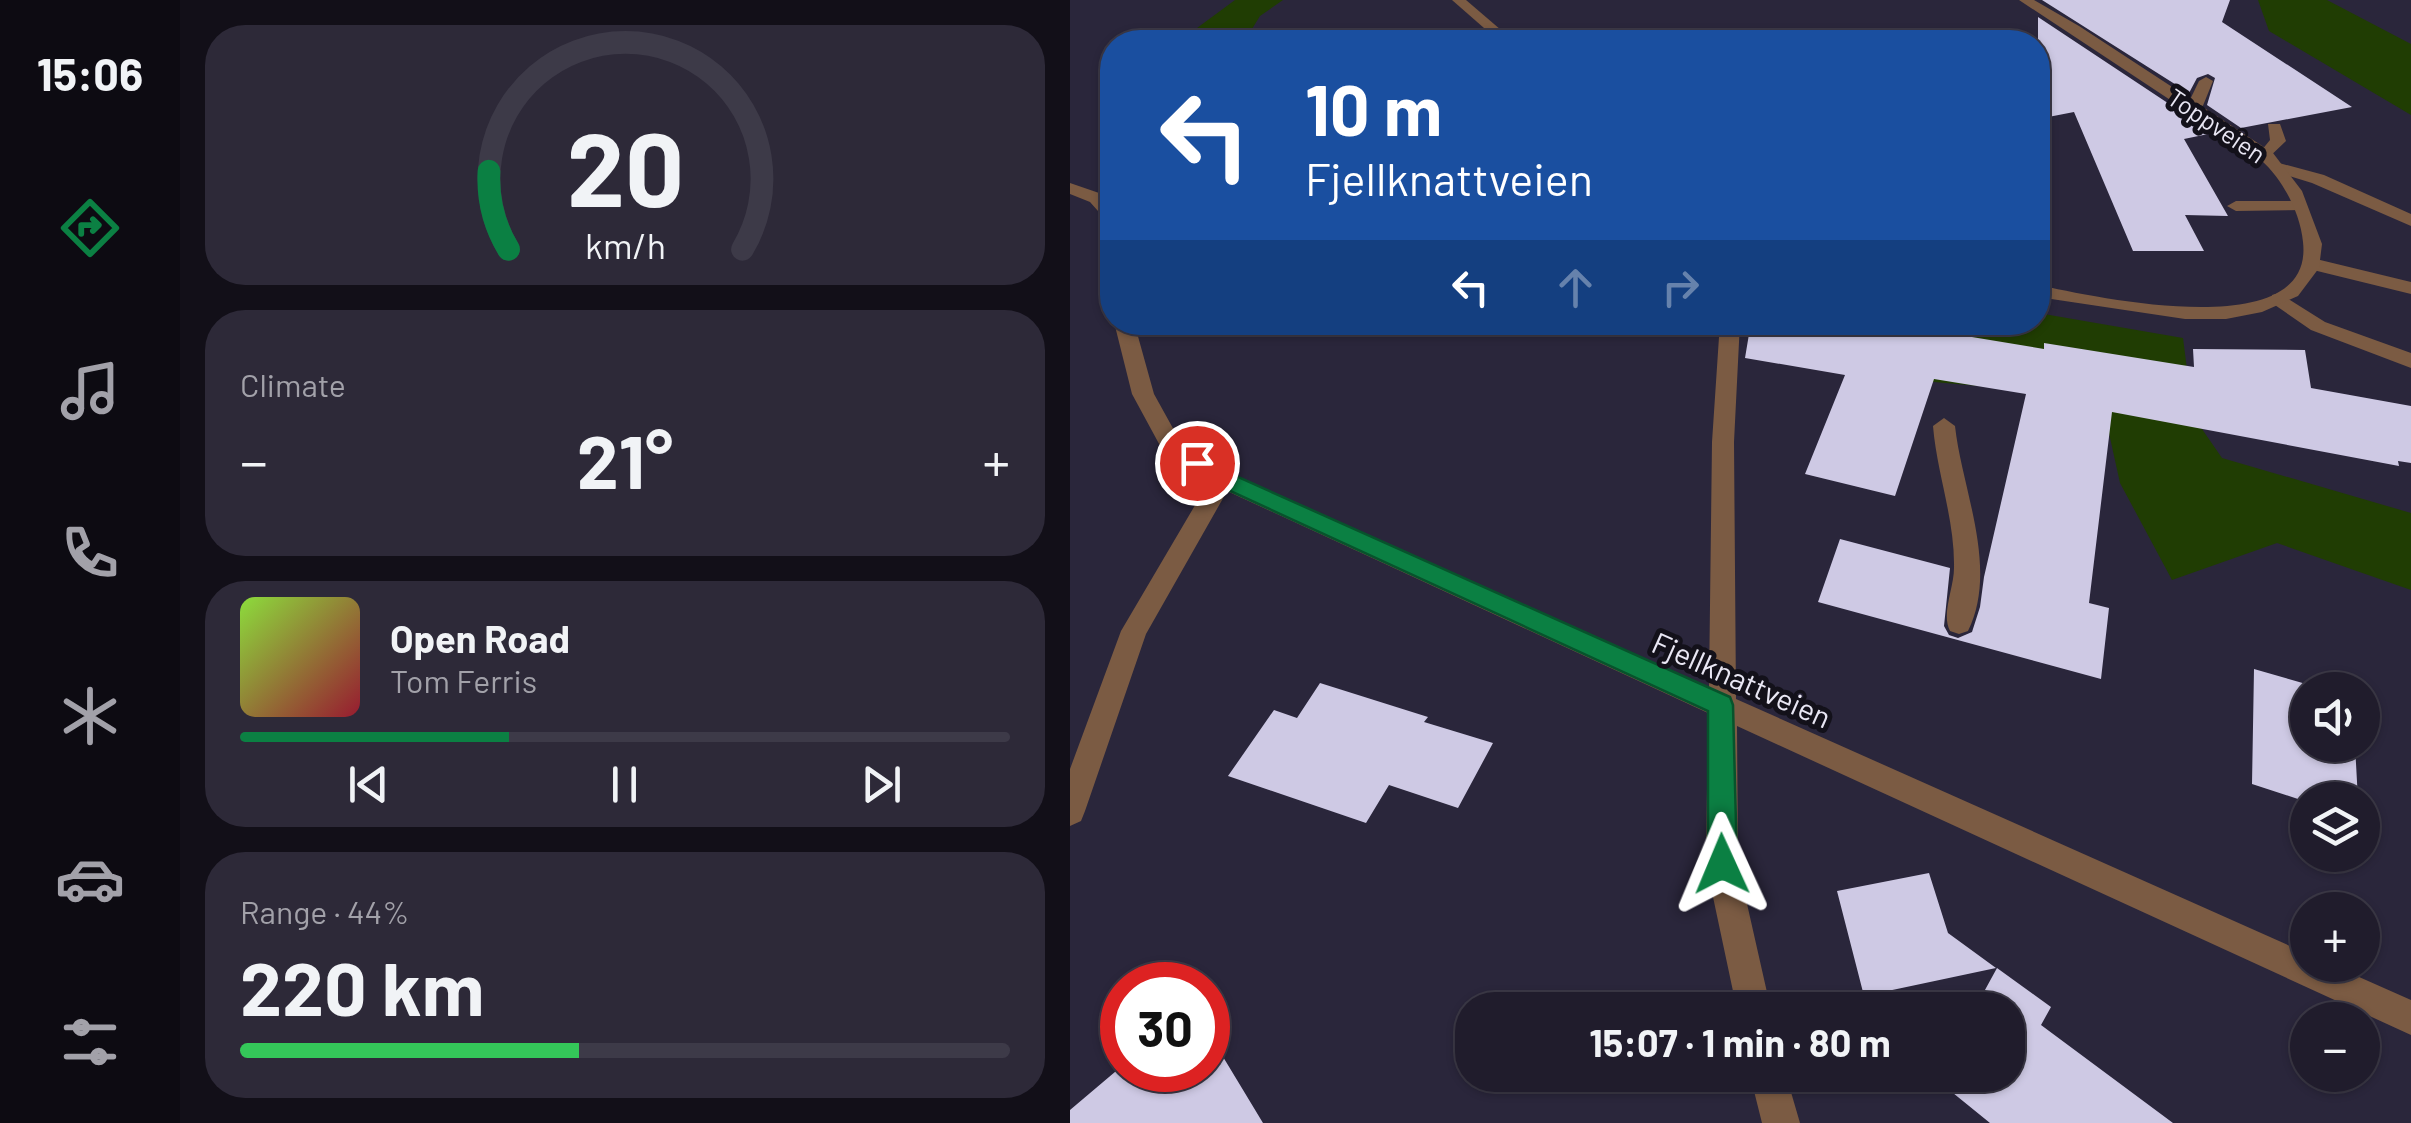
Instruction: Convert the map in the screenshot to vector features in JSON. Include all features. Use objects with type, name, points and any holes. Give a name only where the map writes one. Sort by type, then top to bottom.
[{"type":"street","points":[[1458,0],[1494,30]]},
{"type":"street","name":"Toppveien","points":[[2026,0],[2272,162],[2300,206],[2314,248],[2312,264]]},
{"type":"street","points":[[2194,108],[2206,81]]},
{"type":"street","points":[[2274,127],[2278,141],[2272,162],[2411,222]]},
{"type":"street","points":[[1070,188],[1100,202]]},
{"type":"street","points":[[2236,206],[2300,206]]},
{"type":"street","points":[[2050,293],[2138,310],[2255,308],[2300,287],[2312,264],[2411,288]]},
{"type":"street","points":[[2279,299],[2318,326],[2411,361]]},
{"type":"street","name":"Fjellknattveien","points":[[1127,335],[1143,394],[1172,446],[1222,479],[2411,1018]]},
{"type":"street","points":[[1729,335],[1723,442],[1722,864],[1750,992]]},
{"type":"street","points":[[1944,426],[1946,460],[1966,553],[1959,623]]},
{"type":"street","points":[[1070,811],[1134,631],[1222,479]]},
{"type":"street","points":[[1773,1092],[1782,1123]]},
{"type":"green space","points":[[1235,0],[1283,0],[1260,16],[1251,30],[1194,30]]},
{"type":"green space","points":[[2258,0],[2327,0],[2411,44],[2411,115],[2269,31]]},
{"type":"green space","points":[[2050,315],[2183,338],[2193,416],[2222,458],[2411,513],[2411,590],[2277,543],[2172,580],[2120,483],[2101,397],[1923,381],[1837,352],[1834,335],[2050,335]]},
{"type":"building","points":[[2042,0],[2230,0],[2222,22],[2352,107],[2241,128],[2207,105],[2215,78],[2208,74],[2197,78],[2189,93]]},
{"type":"building","points":[[2038,17],[2213,133],[2184,139],[2228,216],[2185,215],[2204,251],[2133,251],[2074,112],[2050,117],[2050,30],[2038,30]]},
{"type":"building","points":[[1749,335],[1959,335],[2044,349],[2044,343],[2194,367],[2193,349],[2305,350],[2311,388],[2411,406],[2411,463],[2398,461],[2399,466],[2112,412],[2089,603],[2109,608],[2101,679],[1818,602],[1840,539],[1950,568],[1944,626],[1949,635],[1958,638],[1972,632],[2026,394],[1934,379],[1895,496],[1805,474],[1845,375],[1745,358]]},
{"type":"building","points":[[2254,669],[2290,679],[2290,762],[2356,762],[2357,782],[2290,782],[2290,796],[2252,784]]},
{"type":"building","points":[[1320,683],[1428,717],[1424,722],[1493,743],[1458,808],[1389,785],[1366,823],[1228,776],[1274,710],[1297,718]]},
{"type":"building","points":[[1929,873],[1948,933],[1996,968],[1883,992],[1863,992],[1837,891]]},
{"type":"building","points":[[1997,968],[2051,1007],[2041,1025],[2173,1123],[1990,1123],[1952,1092],[2025,1092],[2025,992],[1984,992]]},
{"type":"building","points":[[1230,1068],[1263,1123],[1070,1123],[1070,1110],[1100,1085],[1100,1092],[1230,1092]]},
{"type":"route","points":[[1197,463],[1222,479],[1720,705],[1722,864]]}]
